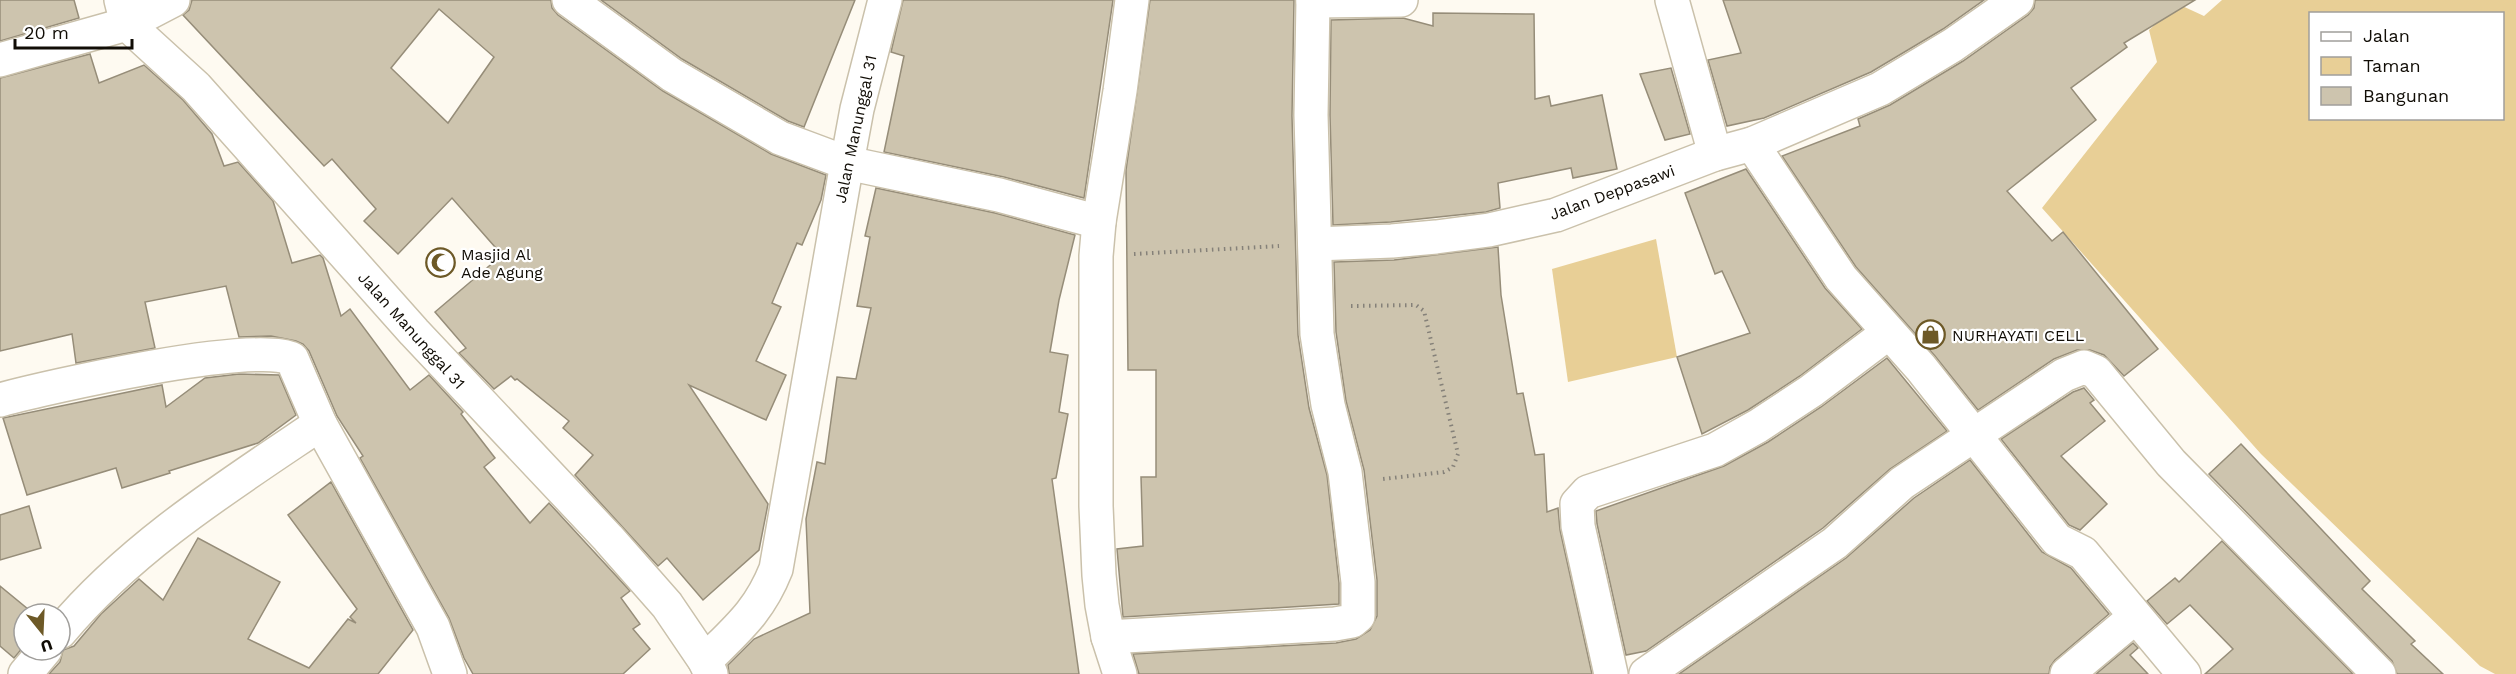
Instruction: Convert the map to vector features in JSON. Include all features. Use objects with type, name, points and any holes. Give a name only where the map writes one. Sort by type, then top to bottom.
[{"type":"street","points":[[0,60],[124,12],[173,0]]},
{"type":"street","points":[[569,0],[672,75],[780,138],[847,163],[999,195],[1099,222]]},
{"type":"street","name":"Jalan Manunggal 31","points":[[124,12],[196,87],[414,332],[608,538],[667,605],[708,668],[766,594],[776,568],[857,109],[885,0]]},
{"type":"street","points":[[1120,674],[1108,637],[1102,605],[1096,506],[1096,256],[1132,0]]},
{"type":"street","points":[[1108,637],[1335,624],[1352,621],[1358,616],[1360,607],[1347,483],[1319,357],[1311,115],[1313,0],[1401,0]]},
{"type":"street","points":[[1672,0],[1715,154]]},
{"type":"street","name":"Jalan Deppasawi","points":[[1316,244],[1436,237],[1489,230],[1545,217],[1715,154],[1752,144],[1880,89],[1953,45],[2017,0]]},
{"type":"street","points":[[1752,144],[1825,257],[1888,333],[1922,368],[2057,540],[2083,553],[2134,617],[2184,674]]},
{"type":"street","points":[[1611,674],[1578,526],[1577,504],[1588,492],[1715,450],[1758,426],[1802,397],[1888,333]]},
{"type":"street","points":[[0,400],[62,383],[192,362],[283,354],[292,359],[320,424],[433,627],[450,674]]},
{"type":"street","points":[[1646,674],[1835,543],[1902,483],[2064,375],[2084,368],[2096,372],[2171,463],[2379,674]]},
{"type":"street","points":[[72,617],[88,598],[146,548],[225,488],[320,424]]},
{"type":"street","points":[[2067,674],[2134,617]]},
{"type":"street","points":[[25,674],[35,662]]},
{"type":"path","points":[[1096,256],[1316,244]]},
{"type":"path","points":[[1346,310],[1350,306],[1406,304],[1416,305],[1424,311],[1458,454],[1453,467],[1444,472],[1347,483]]},
{"type":"green space","points":[[2222,0],[2516,0],[2516,674],[2495,674],[2480,666],[2261,454],[2042,208],[2157,62],[2149,30],[2178,4],[2204,16]]},
{"type":"green space","points":[[1656,239],[1677,357],[1568,382],[1552,269]]},
{"type":"building","points":[[0,0],[74,0],[79,18],[0,41]]},
{"type":"building","points":[[192,0],[551,0],[552,8],[558,15],[663,91],[771,154],[826,175],[821,200],[802,245],[797,243],[772,303],[781,307],[756,361],[786,375],[766,420],[689,385],[768,504],[759,550],[703,600],[667,558],[658,566],[575,475],[593,455],[563,428],[569,421],[511,376],[494,389],[459,353],[466,348],[435,312],[502,255],[452,198],[398,254],[364,221],[376,209],[332,159],[324,166],[183,15],[189,10]],"holes":[[[439,9],[494,57],[448,123],[391,68]]]},
{"type":"building","points":[[601,0],[855,0],[804,127],[788,121],[682,59]]},
{"type":"building","points":[[903,0],[1113,0],[1084,198],[1004,177],[884,152],[904,56],[891,52]]},
{"type":"building","points":[[1150,0],[1294,0],[1292,116],[1298,335],[1309,408],[1327,475],[1339,583],[1339,604],[1123,617],[1117,549],[1143,546],[1141,477],[1156,477],[1156,370],[1128,370],[1126,170]]},
{"type":"building","points":[[1723,0],[1984,0],[1943,29],[1871,72],[1764,118],[1727,126],[1708,60],[1741,53]]},
{"type":"building","points":[[2035,0],[2195,0],[2124,43],[2127,47],[2071,88],[2096,120],[2007,191],[2052,241],[2063,232],[2158,349],[2124,376],[2104,355],[2090,350],[2077,350],[2054,359],[1978,410],[1935,356],[1856,267],[1782,156],[1860,126],[1858,119],[1890,105],[1963,61],[2028,15],[2034,8]]},
{"type":"building","points":[[1433,13],[1534,14],[1535,99],[1549,96],[1551,106],[1602,95],[1617,169],[1573,178],[1571,168],[1498,183],[1500,208],[1486,212],[1391,222],[1333,225],[1330,115],[1331,20],[1403,18],[1433,26]]},
{"type":"building","points":[[90,54],[99,83],[144,65],[183,100],[212,134],[224,166],[238,162],[273,201],[292,263],[320,255],[323,258],[341,316],[350,309],[410,390],[429,375],[463,412],[461,414],[495,458],[484,467],[530,523],[549,503],[630,591],[621,598],[640,624],[633,629],[650,649],[623,674],[473,674],[464,658],[449,618],[360,458],[363,456],[337,416],[309,351],[303,344],[296,341],[271,336],[239,337],[226,286],[145,302],[155,348],[76,363],[72,334],[0,351],[0,78]]},
{"type":"building","points":[[1671,68],[1690,134],[1665,140],[1640,74]]},
{"type":"building","points":[[1746,169],[1825,288],[1862,329],[1800,376],[1748,410],[1702,434],[1677,357],[1750,333],[1722,271],[1715,274],[1685,193]]},
{"type":"building","points":[[876,188],[995,213],[1075,235],[1059,300],[1050,352],[1068,355],[1059,412],[1068,414],[1056,478],[1052,479],[1079,674],[729,674],[728,665],[754,639],[810,613],[806,519],[817,462],[825,464],[837,377],[856,379],[871,308],[857,306],[870,237],[865,236]]},
{"type":"building","points":[[1498,247],[1501,295],[1517,394],[1523,393],[1535,455],[1544,454],[1547,512],[1558,508],[1560,530],[1592,674],[1139,674],[1133,654],[1336,643],[1356,639],[1370,630],[1377,616],[1377,580],[1364,470],[1346,401],[1336,332],[1334,262],[1394,260]]},
{"type":"building","points":[[1887,358],[1947,431],[1890,469],[1823,528],[1646,651],[1626,655],[1596,511],[1724,466],[1768,442],[1821,407]]},
{"type":"building","points":[[239,374],[279,375],[296,415],[258,443],[122,488],[116,468],[27,495],[3,418],[162,385],[166,407],[205,378]]},
{"type":"building","points":[[2084,388],[2094,400],[2090,403],[2105,421],[2061,456],[2107,504],[2080,530],[2069,525],[2001,439],[2073,392]]},
{"type":"building","points":[[2241,444],[2370,581],[2362,589],[2415,641],[2411,644],[2443,674],[2397,674],[2392,661],[2209,474]]},
{"type":"building","points":[[1970,460],[2042,552],[2071,568],[2109,614],[2055,660],[2050,667],[2049,674],[1679,674],[1846,558],[1914,498]]},
{"type":"building","points":[[331,482],[413,630],[378,674],[49,674],[60,662],[72,662],[72,647],[101,614],[139,579],[163,600],[198,538],[280,582],[248,639],[309,668],[348,619],[356,623],[350,617],[357,609],[288,515]]},
{"type":"building","points":[[29,506],[41,548],[0,560],[0,515]]},
{"type":"building","points":[[2222,541],[2353,674],[2205,674],[2233,649],[2190,605],[2167,624],[2147,601],[2175,578],[2179,582]]},
{"type":"building","points":[[0,586],[19,602],[12,602],[12,656],[0,646]]},
{"type":"building","points":[[2133,643],[2138,648],[2130,655],[2148,674],[2096,674]]},
{"type":"place","name":"Masjid Al Ade Agung","points":[[440,263]]},
{"type":"place","name":"NURHAYATI CELL","points":[[1931,335]]}]
